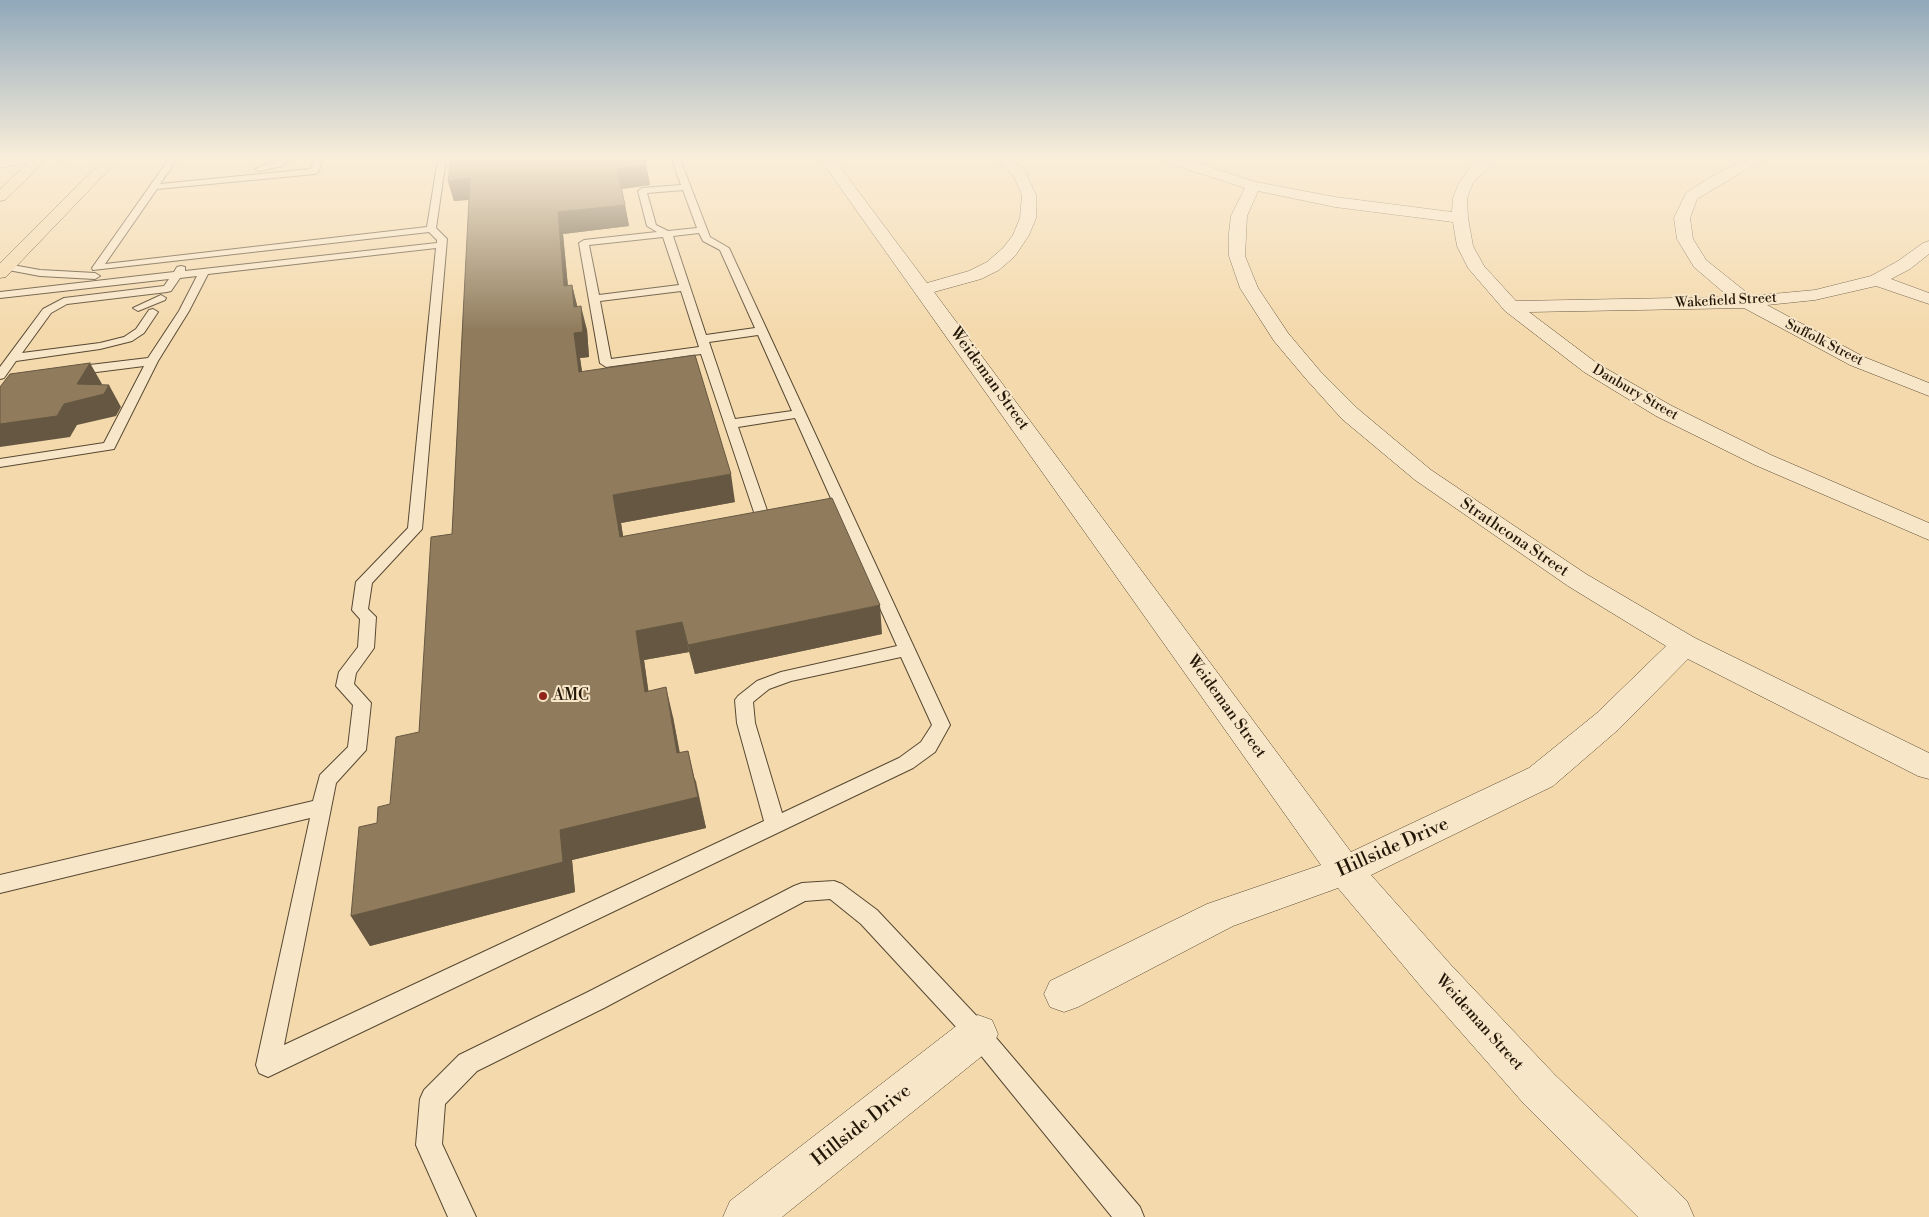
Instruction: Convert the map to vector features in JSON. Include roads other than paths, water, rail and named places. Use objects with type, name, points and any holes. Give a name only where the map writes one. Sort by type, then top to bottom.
[{"type":"main road","points":[[3,270],[56,216]]},
{"type":"street","name":"Weideman Street","points":[[869,216],[1345,871],[1437,977],[1540,1090],[1670,1217]]},
{"type":"street","points":[[923,289],[955,282],[993,266],[1010,252],[1021,235],[1028,216]]},
{"type":"street","name":"Strathcona Street","points":[[1239,216],[1237,256],[1250,288],[1280,337],[1350,414],[1423,475],[1577,580],[1685,645],[1929,767]]},
{"type":"street","points":[[1443,216],[1460,218]]},
{"type":"street","name":"Suffolk Street","points":[[1683,216],[1685,239],[1700,262],[1721,282],[1747,302],[1857,361],[1929,390]]},
{"type":"street","name":"Danbury Street","points":[[1460,218],[1465,246],[1476,268],[1511,307],[1590,368],[1664,411],[1763,460],[1929,532]]},
{"type":"street","name":"Wakefield Street","points":[[1511,307],[1747,302],[1815,294],[1877,280],[1904,265],[1929,246]]},
{"type":"street","points":[[1877,280],[1929,299]]},
{"type":"street","name":"Hillside Drive","points":[[1064,994],[1220,915],[1345,871],[1541,777],[1608,721],[1685,645]]},
{"type":"street","name":"Hillside Drive","points":[[746,1217],[978,1034]]},
{"type":"lane","points":[[133,216],[97,268],[431,229],[442,239],[415,529],[364,582],[360,610],[368,617],[366,648],[348,672],[345,686],[362,703],[357,750],[327,780],[268,1064],[906,763],[928,747],[941,725],[907,650],[838,510],[799,414],[724,248],[706,239],[697,216]]},
{"type":"lane","points":[[431,229],[433,216]]},
{"type":"lane","points":[[649,216],[652,226],[668,234],[764,524]]},
{"type":"lane","points":[[703,230],[584,244],[606,363],[761,331]]},
{"type":"lane","points":[[3,270],[100,276],[205,271],[441,244]]},
{"type":"lane","points":[[128,339],[140,331],[153,307],[186,258]]},
{"type":"lane","points":[[0,463],[109,446],[152,361],[205,271]]},
{"type":"lane","points":[[0,295],[178,272]]},
{"type":"lane","points":[[594,299],[685,288]]},
{"type":"lane","points":[[3,378],[13,358],[47,311],[64,301],[153,307]]},
{"type":"lane","points":[[13,358],[100,346],[128,339],[169,335]]},
{"type":"lane","points":[[57,373],[152,361]]},
{"type":"lane","points":[[731,424],[799,414]]},
{"type":"lane","points":[[746,528],[781,521]]},
{"type":"lane","points":[[775,825],[746,723],[744,700],[763,685],[788,676],[907,650]]},
{"type":"lane","points":[[0,885],[322,807]]},
{"type":"lane","points":[[462,1217],[429,1145],[433,1099],[468,1063],[596,1000],[802,892],[834,890],[868,916],[978,1034],[1130,1217]]},
{"type":"place","name":"AMC","points":[[543,696]]}]
